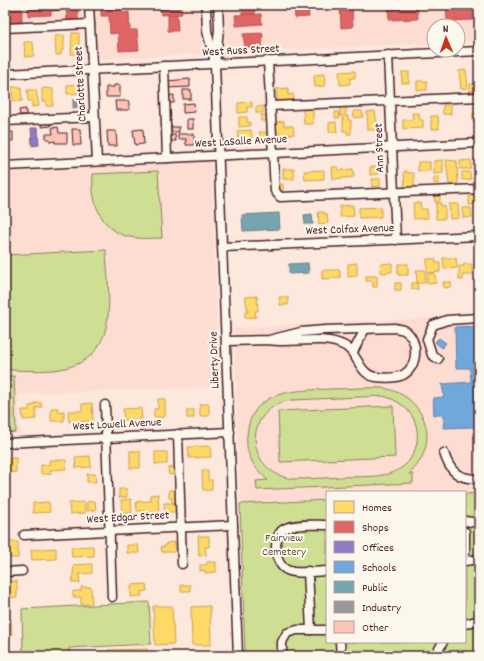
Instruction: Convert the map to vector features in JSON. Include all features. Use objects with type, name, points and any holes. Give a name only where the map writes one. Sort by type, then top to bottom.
[{"type":"street","name":"Charlotte Street","points":[[89,5],[97,161]]},
{"type":"street","name":"Liberty Drive","points":[[206,5],[207,31],[215,64]]},
{"type":"street","points":[[218,5],[224,5]]},
{"type":"street","name":"Liberty Drive","points":[[218,5],[219,30],[215,64],[238,656]]},
{"type":"street","points":[[5,28],[90,24]]},
{"type":"street","name":"West Russ Street","points":[[5,74],[479,51]]},
{"type":"street","name":"Ann Street","points":[[388,55],[396,240]]},
{"type":"street","points":[[268,61],[275,191],[280,197],[479,189]]},
{"type":"street","points":[[164,66],[167,158]]},
{"type":"street","points":[[270,106],[479,97]]},
{"type":"street","points":[[5,121],[94,117]]},
{"type":"street","name":"West LaSalle Avenue","points":[[5,166],[479,143]]},
{"type":"street","name":"West Colfax Avenue","points":[[223,247],[479,236]]},
{"type":"street","points":[[438,359],[432,355],[427,339],[433,325],[447,320],[479,318]]},
{"type":"street","points":[[226,341],[330,341],[340,344],[353,352],[364,371],[371,376],[377,377],[404,375],[415,360],[415,346],[412,338],[404,330],[395,328],[301,332],[269,340]]},
{"type":"street","points":[[353,352],[365,329]]},
{"type":"street","points":[[104,405],[112,597]]},
{"type":"street","name":"West Lowell Avenue","points":[[5,443],[230,432]]},
{"type":"street","points":[[178,434],[182,564]]},
{"type":"street","points":[[444,453],[448,465],[454,473],[467,478],[479,479]]},
{"type":"street","points":[[466,521],[479,523]]},
{"type":"street","name":"West Edgar Street","points":[[24,535],[233,525]]},
{"type":"street","points":[[326,525],[290,526],[279,533],[277,542],[277,556],[281,566],[288,571],[326,571]]},
{"type":"street","points":[[466,561],[479,559]]},
{"type":"street","points":[[5,572],[22,571]]},
{"type":"street","points":[[308,571],[310,630]]},
{"type":"street","points":[[466,624],[479,620]]},
{"type":"street","points":[[282,656],[282,642],[287,633],[310,630],[326,630]]},
{"type":"street","points":[[340,643],[341,656]]},
{"type":"street","points":[[435,656],[443,643]]},
{"type":"shaded area","points":[[5,5],[84,5],[85,22],[5,25]]},
{"type":"shaded area","points":[[94,5],[200,5],[202,54],[97,59]]},
{"type":"shaded area","points":[[225,5],[479,5],[479,41],[466,42],[466,18],[426,18],[426,43],[227,52]]},
{"type":"shaded area","points":[[203,161],[209,162],[212,166],[218,387],[18,394],[20,434],[5,434],[5,171]]},
{"type":"shaded area","points":[[479,316],[479,493],[466,493],[466,491],[326,491],[326,500],[240,504],[234,328]]},
{"type":"green space","points":[[158,171],[162,238],[136,238],[125,236],[115,231],[101,216],[97,207],[94,196],[93,174]]},
{"type":"green space","points":[[106,250],[109,305],[107,323],[102,339],[94,353],[80,363],[60,369],[40,371],[5,370],[5,255]]},
{"type":"green space","points":[[5,376],[14,376],[16,432],[5,433]]},
{"type":"green space","points":[[384,388],[399,393],[411,401],[420,411],[425,423],[427,436],[425,449],[419,462],[409,474],[413,474],[413,483],[257,490],[256,481],[268,480],[255,466],[249,455],[247,448],[247,435],[250,420],[257,408],[266,400],[277,395],[304,390]],"holes":[[[383,396],[394,400],[403,406],[411,414],[416,425],[417,442],[414,452],[401,468],[383,475],[292,479],[276,474],[264,464],[258,452],[255,439],[258,426],[264,414],[276,405],[292,400]]]},
{"type":"green space","points":[[393,406],[395,457],[280,462],[278,411]]},
{"type":"green space","name":"Fairview Cemetery","points":[[479,493],[479,656],[245,656],[240,504],[326,500],[326,643],[466,643],[466,494]]},
{"type":"green space","points":[[149,602],[151,644],[69,648],[69,656],[23,656],[22,609]]},
{"type":"building: Homes","points":[[72,33],[79,33],[79,54],[71,54]]},
{"type":"building: Homes","points":[[64,35],[64,50],[61,50],[61,55],[56,55],[55,36]]},
{"type":"building: Homes","points":[[5,40],[9,40],[9,55],[5,55]]},
{"type":"building: Homes","points":[[24,42],[33,42],[34,56],[25,57]]},
{"type":"building: Homes","points":[[466,70],[468,88],[461,89],[459,71]]},
{"type":"building: Homes","points":[[355,71],[355,78],[350,78],[350,84],[340,85],[339,72]]},
{"type":"building: Homes","points":[[402,72],[409,72],[409,83],[402,83]]},
{"type":"building: Homes","points":[[324,74],[325,86],[315,87],[314,75]]},
{"type":"building: Homes","points":[[417,81],[427,81],[427,90],[417,90]]},
{"type":"building: Homes","points":[[80,84],[81,93],[67,94],[67,85]]},
{"type":"building: Homes","points":[[470,84],[479,84],[479,91],[470,92]]},
{"type":"building: Homes","points":[[12,87],[21,87],[22,101],[13,101]]},
{"type":"building: Homes","points":[[288,88],[288,95],[293,94],[294,101],[278,103],[276,89]]},
{"type":"building: Homes","points":[[42,89],[53,89],[53,106],[46,106],[46,101],[42,102]]},
{"type":"building: Homes","points":[[27,90],[36,90],[39,106],[32,107],[32,101],[28,101]]},
{"type":"building: Homes","points":[[252,102],[252,107],[247,107],[247,112],[238,113],[238,103]]},
{"type":"building: Homes","points":[[347,105],[345,116],[348,116],[348,120],[351,120],[351,134],[347,134],[347,131],[343,131],[343,116],[340,116],[340,106]]},
{"type":"building: Homes","points":[[443,105],[451,105],[451,114],[443,114]]},
{"type":"building: Homes","points":[[263,106],[263,113],[256,113],[256,107]]},
{"type":"building: Homes","points":[[303,109],[313,109],[313,124],[304,124]]},
{"type":"building: Homes","points":[[353,111],[362,111],[363,117],[354,118]]},
{"type":"building: Homes","points":[[375,111],[378,130],[368,130],[367,112]]},
{"type":"building: Homes","points":[[335,112],[339,112],[340,118],[335,118]]},
{"type":"building: Homes","points":[[412,113],[419,113],[420,120],[423,120],[423,128],[403,129],[403,120],[413,120]]},
{"type":"building: Homes","points":[[473,113],[479,113],[479,122],[473,122]]},
{"type":"building: Homes","points":[[261,115],[267,115],[267,121],[261,121]]},
{"type":"building: Homes","points":[[431,116],[438,116],[439,129],[431,129]]},
{"type":"building: Homes","points":[[239,117],[247,117],[247,122],[250,122],[250,126],[239,127]]},
{"type":"building: Homes","points":[[284,121],[284,126],[293,126],[294,134],[276,135],[275,122]]},
{"type":"building: Homes","points":[[336,122],[337,132],[329,132],[329,123]]},
{"type":"building: Homes","points":[[251,130],[252,138],[238,139],[237,131]]},
{"type":"building: Homes","points":[[259,132],[267,132],[268,139],[260,139]]},
{"type":"building: Homes","points":[[474,159],[479,159],[479,169],[474,169]]},
{"type":"building: Homes","points":[[443,160],[443,173],[434,174],[434,161]]},
{"type":"building: Homes","points":[[446,160],[457,161],[458,184],[449,184]]},
{"type":"building: Homes","points":[[471,160],[471,169],[460,169],[460,161]]},
{"type":"building: Homes","points":[[418,162],[430,162],[430,171],[418,171]]},
{"type":"building: Homes","points":[[332,167],[338,167],[338,170],[353,169],[354,177],[333,179]]},
{"type":"building: Homes","points":[[370,167],[378,167],[379,174],[370,175]]},
{"type":"building: Homes","points":[[283,169],[294,169],[294,179],[283,179]]},
{"type":"building: Homes","points":[[324,170],[324,179],[305,180],[304,171]]},
{"type":"building: Homes","points":[[404,171],[407,171],[407,173],[414,173],[414,190],[405,190]]},
{"type":"building: Homes","points":[[462,172],[470,172],[471,180],[462,180]]},
{"type":"building: Homes","points":[[434,177],[439,177],[439,184],[434,183]]},
{"type":"building: Homes","points":[[372,179],[380,179],[380,186],[372,187]]},
{"type":"building: Homes","points":[[277,184],[283,184],[283,190],[278,191]]},
{"type":"building: Homes","points":[[434,196],[440,196],[440,201],[435,202]]},
{"type":"building: Homes","points":[[469,196],[478,196],[478,204],[469,205]]},
{"type":"building: Homes","points":[[413,203],[420,203],[421,209],[427,209],[428,218],[414,219]]},
{"type":"building: Homes","points":[[436,203],[441,203],[441,206],[445,206],[445,219],[436,219]]},
{"type":"building: Homes","points":[[449,204],[458,204],[459,218],[450,219]]},
{"type":"building: Homes","points":[[353,205],[354,216],[340,217],[340,206]]},
{"type":"building: Homes","points":[[381,207],[381,217],[359,218],[359,208]]},
{"type":"building: Homes","points":[[462,208],[471,208],[472,217],[463,218]]},
{"type":"building: Homes","points":[[318,212],[324,212],[324,214],[327,214],[328,223],[319,224]]},
{"type":"building: Homes","points":[[443,258],[456,258],[457,268],[444,269]]},
{"type":"building: Homes","points":[[427,259],[436,259],[436,263],[440,263],[440,272],[427,273]]},
{"type":"building: Homes","points":[[357,263],[357,276],[348,277],[348,264]]},
{"type":"building: Homes","points":[[392,263],[392,272],[381,273],[380,264]]},
{"type":"building: Homes","points":[[398,264],[408,264],[408,275],[398,275]]},
{"type":"building: Homes","points":[[464,264],[472,264],[472,275],[463,275],[463,280],[459,280],[459,266],[464,266]]},
{"type":"building: Homes","points":[[322,270],[340,270],[340,278],[322,279]]},
{"type":"building: Homes","points":[[416,270],[425,270],[425,283],[417,283]]},
{"type":"building: Homes","points":[[427,274],[435,274],[436,283],[427,284]]},
{"type":"building: Homes","points":[[366,276],[377,276],[377,287],[373,287],[373,281],[366,281]]},
{"type":"building: Homes","points":[[443,282],[451,282],[451,287],[444,288]]},
{"type":"building: Homes","points":[[395,283],[401,283],[401,290],[395,290]]},
{"type":"building: Homes","points":[[412,283],[417,283],[418,289],[412,289]]},
{"type":"building: Homes","points":[[257,296],[258,311],[255,311],[256,317],[245,318],[245,312],[248,312],[245,297]]},
{"type":"building: Homes","points":[[279,297],[288,297],[288,305],[280,305]]},
{"type":"building: Homes","points":[[158,399],[165,399],[165,417],[154,417],[154,409],[158,409]]},
{"type":"building: Homes","points":[[35,403],[41,403],[42,407],[36,408],[36,419],[23,420],[22,410],[29,410],[29,406],[35,405]]},
{"type":"building: Homes","points":[[92,403],[93,421],[69,422],[68,411],[82,411],[82,404]]},
{"type":"building: Homes","points":[[200,404],[209,404],[209,416],[200,416]]},
{"type":"building: Homes","points":[[51,408],[58,408],[58,412],[64,411],[64,421],[51,421]]},
{"type":"building: Homes","points":[[141,408],[142,419],[124,420],[123,409]]},
{"type":"building: Homes","points":[[187,410],[194,410],[194,418],[187,418]]},
{"type":"building: Homes","points":[[210,446],[211,457],[189,458],[188,447]]},
{"type":"building: Homes","points":[[130,451],[140,451],[140,468],[130,468]]},
{"type":"building: Homes","points":[[155,452],[167,452],[167,464],[155,464]]},
{"type":"building: Homes","points":[[90,456],[91,467],[76,468],[75,457]]},
{"type":"building: Homes","points":[[6,458],[16,458],[16,472],[5,473]]},
{"type":"building: Homes","points":[[49,460],[66,460],[66,469],[50,470],[51,474],[41,474],[41,465],[50,464]]},
{"type":"building: Homes","points":[[175,467],[176,474],[169,475],[168,468]]},
{"type":"building: Homes","points":[[208,470],[208,480],[212,480],[212,490],[203,490],[202,471]]},
{"type":"building: Homes","points":[[87,474],[95,474],[96,482],[87,482]]},
{"type":"building: Homes","points":[[119,489],[127,489],[127,497],[119,498]]},
{"type":"building: Homes","points":[[169,490],[176,490],[176,503],[172,503],[172,498],[169,498]]},
{"type":"building: Homes","points":[[158,494],[159,511],[137,511],[136,502],[151,501],[150,495]]},
{"type":"building: Homes","points":[[131,499],[132,513],[122,513],[121,500]]},
{"type":"building: Homes","points":[[95,501],[96,510],[87,511],[87,502]]},
{"type":"building: Homes","points":[[49,502],[50,512],[33,513],[33,503]]},
{"type":"building: Homes","points":[[85,502],[85,513],[70,514],[69,503]]},
{"type":"building: Homes","points":[[164,503],[176,503],[176,512],[165,512]]},
{"type":"building: Homes","points":[[198,536],[209,536],[209,547],[205,547],[206,555],[199,556]]},
{"type":"building: Homes","points":[[5,542],[18,542],[18,558],[10,558],[10,553],[5,553]]},
{"type":"building: Homes","points":[[175,542],[175,552],[162,552],[161,547],[166,546],[166,543]]},
{"type":"building: Homes","points":[[127,545],[138,545],[139,553],[127,553]]},
{"type":"building: Homes","points":[[93,546],[94,556],[72,557],[71,547]]},
{"type":"building: Homes","points":[[56,548],[56,559],[32,560],[31,550]]},
{"type":"building: Homes","points":[[207,562],[216,562],[216,572],[205,573],[205,570],[200,571],[200,565],[207,565]]},
{"type":"building: Homes","points":[[92,564],[92,573],[79,574],[80,583],[72,583],[74,565]]},
{"type":"building: Homes","points":[[17,581],[17,597],[6,598],[5,582]]},
{"type":"building: Homes","points":[[146,584],[147,591],[141,592],[142,596],[131,597],[131,585]]},
{"type":"building: Homes","points":[[181,585],[190,585],[190,591],[181,591]]},
{"type":"building: Homes","points":[[81,587],[91,587],[92,604],[81,604],[81,597],[73,597],[73,591],[81,591]]},
{"type":"building: Homes","points":[[153,606],[172,606],[174,644],[155,645]]},
{"type":"building: Homes","points":[[210,606],[211,645],[192,645],[191,607]]},
{"type":"building: Homes","points":[[5,620],[11,620],[12,635],[5,635]]},
{"type":"building: Homes","points":[[147,649],[147,656],[108,656],[108,650]]},
{"type":"building: Shops","points":[[28,5],[62,5],[62,10],[51,11],[51,15],[28,16]]},
{"type":"building: Shops","points":[[66,5],[78,5],[78,21],[67,21]]},
{"type":"building: Shops","points":[[101,5],[121,5],[122,13],[129,12],[130,30],[137,30],[139,50],[119,51],[118,33],[110,34],[109,16],[101,16]]},
{"type":"building: Shops","points":[[160,5],[181,5],[182,14],[161,15]]},
{"type":"building: Shops","points":[[242,5],[255,5],[255,14],[242,15]]},
{"type":"building: Shops","points":[[294,5],[308,5],[309,17],[295,18]]},
{"type":"building: Shops","points":[[340,5],[352,5],[353,27],[341,28]]},
{"type":"building: Shops","points":[[388,5],[417,5],[418,19],[389,20]]},
{"type":"building: Shops","points":[[446,5],[472,5],[473,20],[466,20],[466,18],[447,18]]},
{"type":"building: Shops","points":[[22,9],[22,22],[5,23],[5,10]]},
{"type":"building: Shops","points":[[177,14],[178,31],[168,31],[168,15]]},
{"type":"building: Shops","points":[[261,14],[262,24],[236,26],[235,15]]},
{"type":"building: Shops","points":[[263,33],[262,47],[245,48],[243,34]]},
{"type":"building: Offices","points":[[31,128],[38,128],[39,145],[32,146]]},
{"type":"building: Schools","points":[[479,326],[479,462],[477,462],[476,430],[473,427],[443,428],[444,415],[434,415],[433,398],[444,397],[442,384],[471,382],[470,368],[456,368],[455,327]]},
{"type":"building: Schools","points":[[439,338],[446,343],[442,348],[435,342]]},
{"type":"building: Public","points":[[279,213],[280,229],[243,231],[242,215]]},
{"type":"building: Public","points":[[312,214],[313,224],[305,224],[304,215]]},
{"type":"building: Public","points":[[308,263],[309,273],[289,274],[289,264]]},
{"type":"building: Industry","points":[[73,100],[80,100],[81,108],[73,108]]},
{"type":"building: Other","points":[[190,79],[190,87],[168,88],[167,81]]},
{"type":"building: Other","points":[[114,85],[120,85],[120,97],[106,97],[106,87],[114,87]]},
{"type":"building: Other","points":[[183,90],[191,90],[191,99],[183,99]]},
{"type":"building: Other","points":[[174,95],[174,103],[167,103],[166,96]]},
{"type":"building: Other","points":[[115,101],[129,101],[129,110],[116,110]]},
{"type":"building: Other","points":[[194,103],[195,112],[183,113],[183,104]]},
{"type":"building: Other","points":[[26,109],[26,115],[20,115],[19,110]]},
{"type":"building: Other","points":[[187,119],[193,119],[193,129],[187,129]]},
{"type":"building: Other","points":[[41,120],[51,120],[51,126],[42,127]]},
{"type":"building: Other","points":[[58,127],[59,133],[67,133],[67,143],[55,143],[55,141],[50,142],[50,139],[46,139],[46,134],[53,134],[52,128]]},
{"type":"building: Other","points":[[171,127],[179,127],[179,132],[171,132]]},
{"type":"building: Other","points":[[72,129],[80,129],[81,145],[73,145]]},
{"type":"building: Other","points":[[143,129],[144,144],[135,145],[133,130]]},
{"type":"building: Other","points":[[107,131],[116,131],[117,146],[108,146]]},
{"type":"building: Other","points":[[5,132],[13,132],[13,141],[9,141],[9,149],[5,150]]},
{"type":"building: Other","points":[[178,134],[194,134],[194,145],[186,145],[186,139],[178,139]]},
{"type":"building: Other","points":[[167,135],[175,135],[176,141],[168,141]]}]
